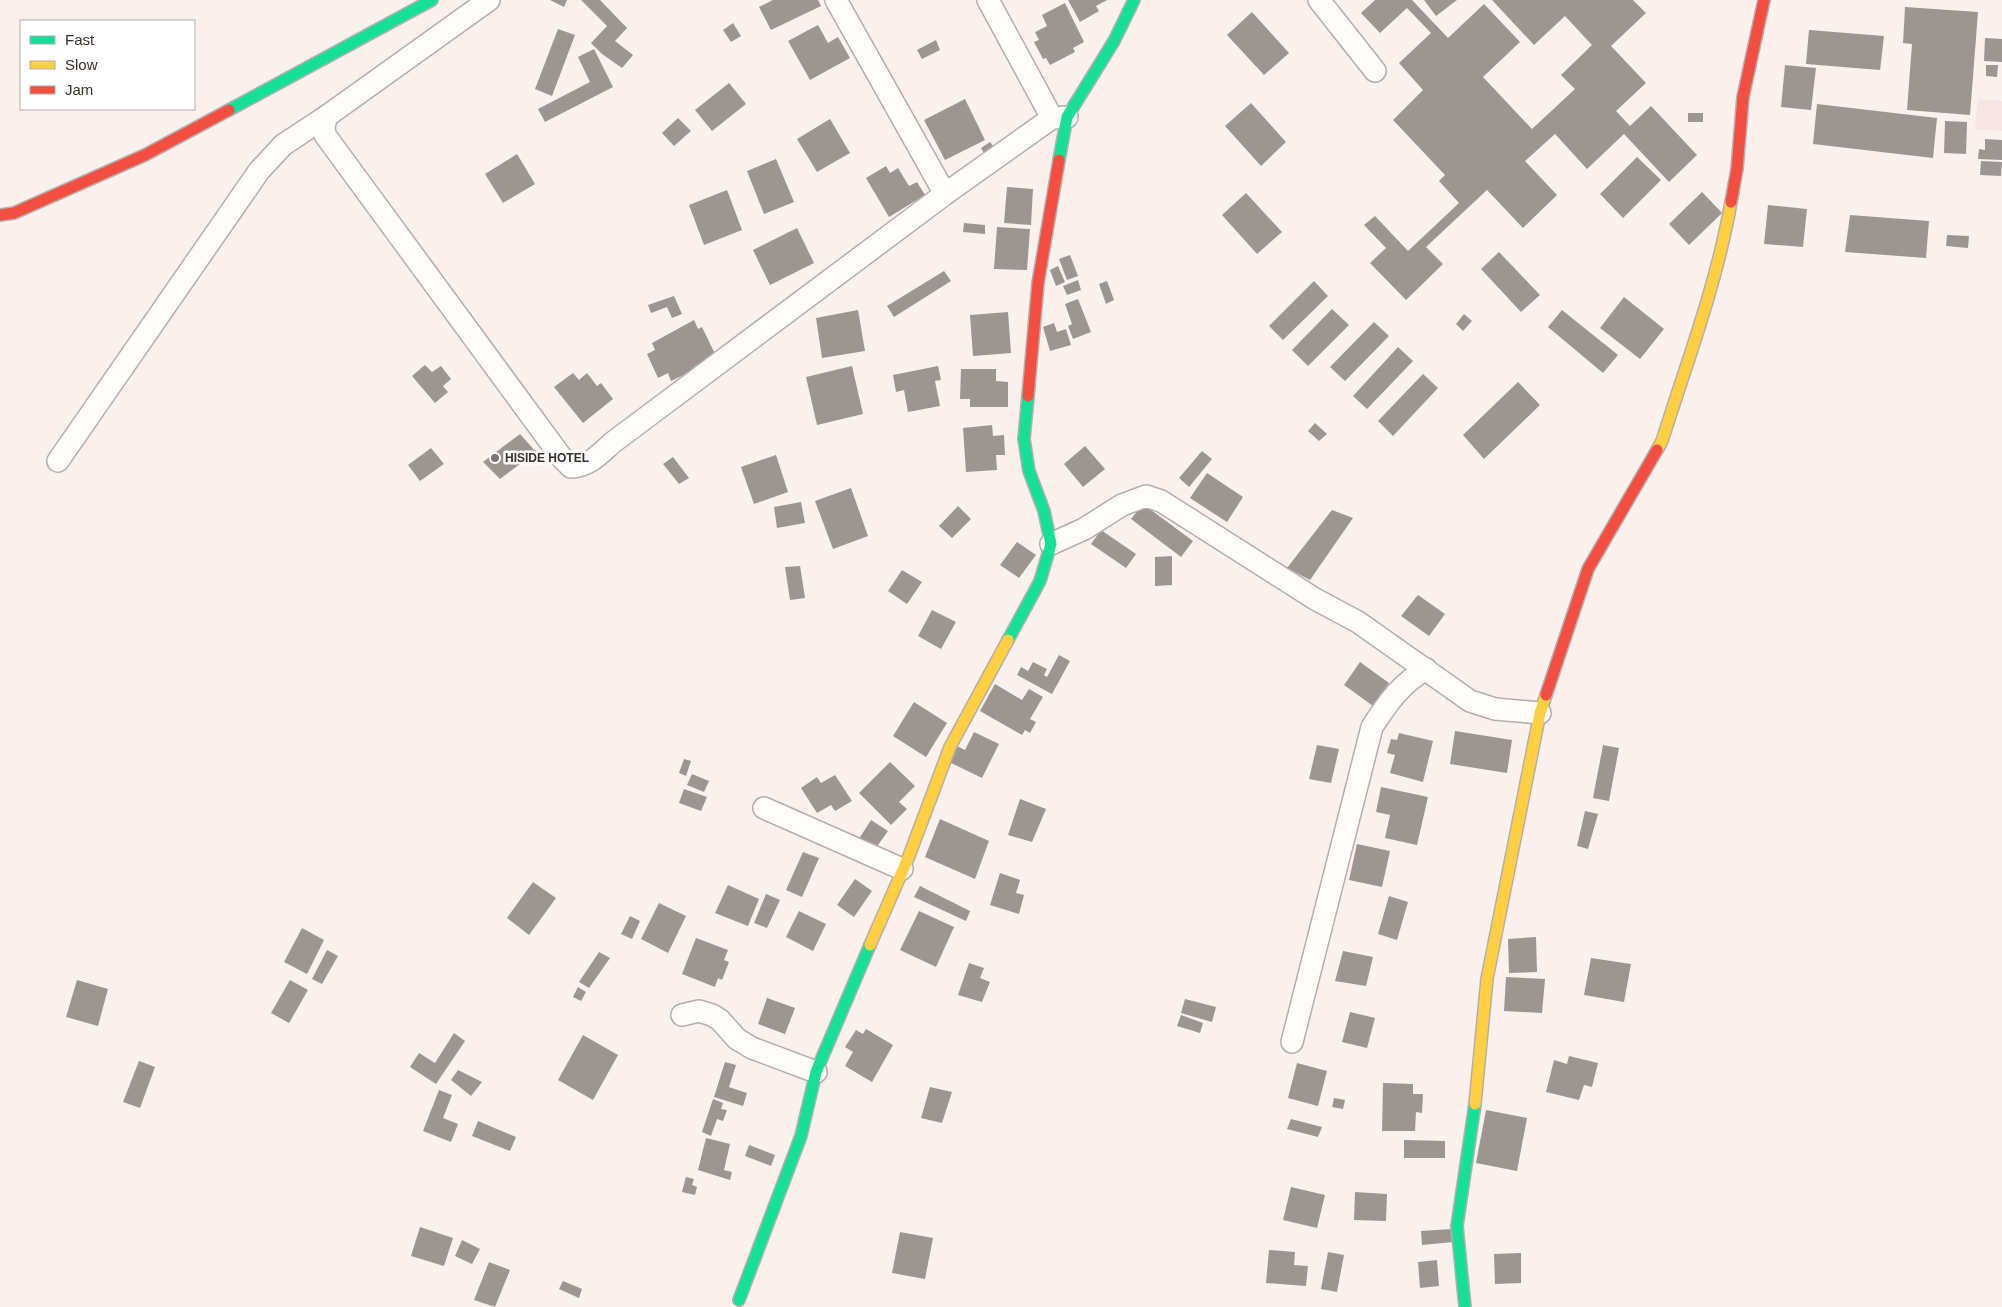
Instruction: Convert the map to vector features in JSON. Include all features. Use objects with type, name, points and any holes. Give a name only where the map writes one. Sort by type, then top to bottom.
[{"type":"street","points":[[0,215],[14,213],[145,155],[432,0]]},
{"type":"street","points":[[58,461],[259,171],[283,145],[327,116],[489,0]]},
{"type":"street","points":[[836,0],[945,194]]},
{"type":"street","points":[[739,1300],[801,1136],[816,1072],[909,856],[950,747],[1040,581],[1051,544],[1044,510],[1029,470],[1024,439],[1038,284],[1057,184],[1060,118],[988,0]]},
{"type":"street","points":[[327,116],[324,126],[325,135],[562,458],[571,467],[580,467],[588,463],[612,443],[945,194],[1060,118],[1114,40],[1134,0]]},
{"type":"street","points":[[1319,0],[1375,71]]},
{"type":"street","points":[[1465,1307],[1458,1226],[1475,1103],[1488,979],[1540,713],[1588,569],[1662,441],[1706,302],[1727,227],[1737,169],[1743,97],[1764,0]]},
{"type":"street","points":[[1051,544],[1084,529],[1122,505],[1146,496],[1161,501],[1315,599],[1358,622],[1470,701],[1495,709],[1540,713]]},
{"type":"street","points":[[1292,1042],[1372,727],[1393,696],[1410,679],[1426,669]]},
{"type":"street","points":[[764,808],[902,869]]},
{"type":"street","points":[[682,1016],[699,1012],[712,1015],[720,1020],[737,1039],[752,1048],[816,1072]]},
{"type":"shaded area","points":[[1978,99],[2002,101],[2002,131],[1975,129]]},
{"type":"building","points":[[550,0],[567,0],[564,7]]},
{"type":"building","points":[[581,0],[600,0],[627,28],[615,41],[633,55],[622,68],[602,54],[591,43],[607,26]]},
{"type":"building","points":[[773,0],[818,0],[821,6],[771,30],[759,7]]},
{"type":"building","points":[[1068,0],[1107,0],[1096,6],[1099,11],[1080,22]]},
{"type":"building","points":[[1375,0],[1412,0],[1448,38],[1484,4],[1520,42],[1483,77],[1532,129],[1575,89],[1561,75],[1592,45],[1565,16],[1534,45],[1492,0],[1633,0],[1646,13],[1611,46],[1646,83],[1616,111],[1630,126],[1651,106],[1697,155],[1669,182],[1624,134],[1587,169],[1555,134],[1525,161],[1557,195],[1523,228],[1487,190],[1426,247],[1443,264],[1406,300],[1370,263],[1386,248],[1364,225],[1375,216],[1408,251],[1459,203],[1439,181],[1445,175],[1393,120],[1423,90],[1399,63],[1431,33],[1407,8],[1380,33],[1361,13]]},
{"type":"building","points":[[1424,0],[1457,0],[1436,16]]},
{"type":"building","points":[[1065,3],[1084,42],[1073,48],[1075,52],[1050,65],[1046,58],[1043,59],[1034,42],[1039,40],[1035,32],[1047,26],[1042,15]]},
{"type":"building","points":[[1905,7],[1978,12],[1970,115],[1907,110],[1912,44],[1903,43]]},
{"type":"building","points":[[1252,12],[1289,53],[1264,75],[1227,35]]},
{"type":"building","points":[[733,23],[741,36],[731,42],[723,30]]},
{"type":"building","points":[[818,25],[828,43],[838,37],[850,58],[810,80],[788,41]]},
{"type":"building","points":[[558,29],[575,35],[552,96],[535,89]]},
{"type":"building","points":[[1809,30],[1884,36],[1880,70],[1806,64]]},
{"type":"building","points":[[1985,38],[2002,39],[2002,62],[1984,61]]},
{"type":"building","points":[[936,40],[940,50],[922,59],[917,50]]},
{"type":"building","points":[[594,49],[613,87],[545,122],[538,109],[590,82],[578,57]]},
{"type":"building","points":[[1785,65],[1816,68],[1811,110],[1781,107]]},
{"type":"building","points":[[1986,65],[1998,65],[1997,77],[1986,76]]},
{"type":"building","points":[[729,83],[746,104],[712,131],[695,110]]},
{"type":"building","points":[[965,99],[985,140],[945,160],[924,120]]},
{"type":"building","points":[[1251,103],[1286,142],[1261,166],[1225,126]]},
{"type":"building","points":[[1817,104],[1937,118],[1933,158],[1813,144]]},
{"type":"building","points":[[1688,113],[1703,113],[1703,122],[1688,122]]},
{"type":"building","points":[[678,118],[691,131],[674,146],[662,133]]},
{"type":"building","points":[[830,119],[850,153],[817,172],[797,139]]},
{"type":"building","points":[[1945,121],[1967,122],[1966,154],[1944,153]]},
{"type":"building","points":[[1985,139],[2002,140],[2002,160],[1978,159],[1979,149],[1985,150]]},
{"type":"building","points":[[990,142],[996,150],[986,156],[981,148]]},
{"type":"building","points":[[517,154],[535,184],[503,203],[485,174]]},
{"type":"building","points":[[1637,157],[1661,180],[1623,218],[1600,194]]},
{"type":"building","points":[[776,159],[794,202],[764,214],[747,171]]},
{"type":"building","points":[[1981,161],[2002,162],[2001,176],[1980,175]]},
{"type":"building","points":[[886,166],[890,173],[898,168],[909,186],[917,182],[925,195],[889,217],[866,178]]},
{"type":"building","points":[[1007,187],[1033,189],[1031,225],[1004,223]]},
{"type":"building","points":[[727,190],[742,230],[704,245],[689,205]]},
{"type":"building","points":[[1702,192],[1722,213],[1689,245],[1669,224]]},
{"type":"building","points":[[1246,193],[1282,232],[1257,254],[1222,215]]},
{"type":"building","points":[[1768,205],[1807,209],[1803,247],[1764,244]]},
{"type":"building","points":[[1850,215],[1929,221],[1926,258],[1845,252]]},
{"type":"building","points":[[964,223],[985,225],[985,234],[963,232]]},
{"type":"building","points":[[997,227],[1030,229],[1027,270],[994,269]]},
{"type":"building","points":[[797,228],[814,263],[770,285],[753,250]]},
{"type":"building","points":[[1947,235],[1969,236],[1968,248],[1946,246]]},
{"type":"building","points":[[1499,252],[1540,295],[1521,312],[1481,269]]},
{"type":"building","points":[[1070,255],[1078,276],[1067,280],[1059,259]]},
{"type":"building","points":[[1058,266],[1065,282],[1056,286],[1050,270]]},
{"type":"building","points":[[944,271],[951,281],[894,317],[887,306]]},
{"type":"building","points":[[1078,280],[1081,290],[1067,295],[1063,286]]},
{"type":"building","points":[[1107,281],[1114,300],[1106,304],[1099,284]]},
{"type":"building","points":[[1314,281],[1328,296],[1283,340],[1269,326]]},
{"type":"building","points":[[674,296],[682,314],[672,318],[667,307],[651,313],[648,305]]},
{"type":"building","points":[[1624,297],[1664,329],[1640,359],[1600,328]]},
{"type":"building","points":[[1078,299],[1091,332],[1073,339],[1068,326],[1072,324],[1065,304]]},
{"type":"building","points":[[1332,309],[1349,325],[1308,366],[1292,350]]},
{"type":"building","points":[[858,310],[865,351],[822,358],[816,318]]},
{"type":"building","points":[[1562,310],[1618,355],[1603,373],[1548,327]]},
{"type":"building","points":[[1008,312],[1011,353],[973,356],[970,315]]},
{"type":"building","points":[[1464,314],[1472,321],[1463,331],[1456,324]]},
{"type":"building","points":[[694,320],[698,329],[702,327],[716,356],[697,365],[698,368],[671,381],[668,373],[658,378],[647,354],[655,350],[652,343]]},
{"type":"building","points":[[1374,322],[1389,336],[1345,381],[1330,367]]},
{"type":"building","points":[[1054,323],[1057,332],[1066,329],[1071,345],[1050,351],[1043,327]]},
{"type":"building","points":[[1398,347],[1413,361],[1367,409],[1353,396]]},
{"type":"building","points":[[425,365],[432,372],[441,366],[451,379],[443,386],[448,392],[435,403],[412,376]]},
{"type":"building","points":[[852,366],[863,414],[817,425],[806,377]]},
{"type":"building","points":[[938,366],[941,380],[935,381],[940,406],[908,412],[904,390],[896,392],[893,375]]},
{"type":"building","points":[[961,369],[996,369],[996,381],[1008,382],[1008,407],[970,407],[970,399],[960,399]]},
{"type":"building","points":[[573,373],[579,380],[587,373],[597,386],[601,383],[613,399],[583,423],[554,387]]},
{"type":"building","points":[[1423,374],[1438,388],[1393,436],[1378,421]]},
{"type":"building","points":[[1518,382],[1540,405],[1484,459],[1463,435]]},
{"type":"building","points":[[1315,423],[1327,434],[1319,441],[1308,431]]},
{"type":"building","points":[[992,425],[993,436],[1004,435],[1005,455],[996,455],[997,470],[966,472],[963,428]]},
{"type":"building","points":[[520,434],[536,452],[500,479],[483,462]]},
{"type":"building","points":[[1085,446],[1105,469],[1083,487],[1064,464]]},
{"type":"building","points":[[431,448],[444,464],[420,481],[408,465]]},
{"type":"building","points":[[1202,451],[1212,459],[1189,487],[1179,478]]},
{"type":"building","points":[[776,455],[788,492],[754,504],[741,467]]},
{"type":"building","points":[[673,457],[689,478],[679,484],[663,464]]},
{"type":"building","points":[[1207,473],[1243,497],[1227,522],[1190,498]]},
{"type":"building","points":[[851,488],[868,536],[833,549],[815,501]]},
{"type":"building","points":[[801,502],[805,523],[777,528],[774,507]]},
{"type":"building","points":[[1143,504],[1193,541],[1181,557],[1131,519]]},
{"type":"building","points":[[958,506],[971,519],[952,538],[939,526]]},
{"type":"building","points":[[1332,510],[1353,518],[1310,580],[1287,568]]},
{"type":"building","points":[[1101,530],[1136,554],[1126,568],[1091,544]]},
{"type":"building","points":[[1017,542],[1036,555],[1019,578],[1000,565]]},
{"type":"building","points":[[1172,556],[1172,585],[1155,586],[1155,557]]},
{"type":"building","points":[[800,566],[805,598],[790,600],[785,567]]},
{"type":"building","points":[[902,570],[922,582],[907,604],[888,591]]},
{"type":"building","points":[[1418,595],[1445,614],[1429,636],[1401,616]]},
{"type":"building","points":[[932,610],[956,622],[941,649],[918,636]]},
{"type":"building","points":[[1059,655],[1070,661],[1052,694],[1017,675],[1021,667],[1028,671],[1033,662],[1047,669],[1044,675],[1047,677]]},
{"type":"building","points":[[1360,662],[1389,683],[1373,706],[1344,685]]},
{"type":"building","points":[[995,684],[1022,700],[1029,689],[1043,697],[1030,719],[1036,722],[1030,733],[1025,730],[1022,735],[980,711]]},
{"type":"building","points":[[914,702],[947,723],[926,757],[893,736]]},
{"type":"building","points":[[1455,731],[1512,740],[1507,773],[1450,764]]},
{"type":"building","points":[[974,732],[999,744],[982,778],[949,762],[957,746],[965,750]]},
{"type":"building","points":[[1399,733],[1433,741],[1423,782],[1390,773],[1395,755],[1387,753],[1391,739],[1397,740]]},
{"type":"building","points":[[1317,745],[1339,749],[1331,783],[1309,779]]},
{"type":"building","points":[[1603,745],[1619,748],[1609,801],[1593,798]]},
{"type":"building","points":[[684,759],[691,761],[686,776],[679,773]]},
{"type":"building","points":[[890,762],[915,786],[899,802],[907,809],[891,825],[859,793]]},
{"type":"building","points":[[692,774],[709,781],[704,792],[687,785]]},
{"type":"building","points":[[835,775],[852,801],[835,811],[831,805],[817,813],[801,788],[817,777],[821,783]]},
{"type":"building","points":[[1381,787],[1428,797],[1417,845],[1385,838],[1390,815],[1376,812]]},
{"type":"building","points":[[684,789],[707,797],[701,811],[679,803]]},
{"type":"building","points":[[1020,799],[1046,809],[1032,842],[1008,835]]},
{"type":"building","points":[[1585,811],[1598,814],[1588,849],[1577,846]]},
{"type":"building","points":[[940,819],[989,841],[975,879],[925,857]]},
{"type":"building","points":[[871,820],[888,831],[873,852],[857,842]]},
{"type":"building","points":[[1357,844],[1390,851],[1382,887],[1349,880]]},
{"type":"building","points":[[803,852],[819,858],[802,897],[786,890]]},
{"type":"building","points":[[1000,873],[1020,880],[1016,893],[1024,895],[1019,914],[990,905]]},
{"type":"building","points":[[855,879],[872,891],[854,917],[837,905]]},
{"type":"building","points":[[533,882],[556,898],[529,935],[507,918]]},
{"type":"building","points":[[728,885],[759,899],[748,926],[715,913]]},
{"type":"building","points":[[920,886],[970,911],[966,921],[914,897]]},
{"type":"building","points":[[766,894],[780,900],[767,928],[754,923]]},
{"type":"building","points":[[1389,896],[1408,902],[1397,940],[1378,934]]},
{"type":"building","points":[[659,903],[686,916],[668,953],[641,939]]},
{"type":"building","points":[[799,911],[826,924],[813,951],[786,937]]},
{"type":"building","points":[[919,911],[954,927],[936,967],[900,950]]},
{"type":"building","points":[[630,916],[640,921],[632,939],[621,934]]},
{"type":"building","points":[[302,928],[324,940],[307,974],[284,962]]},
{"type":"building","points":[[1536,937],[1537,972],[1509,973],[1508,939]]},
{"type":"building","points":[[696,938],[728,950],[724,960],[729,962],[722,980],[718,978],[715,987],[682,974]]},
{"type":"building","points":[[327,950],[338,956],[322,984],[312,979]]},
{"type":"building","points":[[1343,951],[1373,957],[1366,986],[1335,981]]},
{"type":"building","points":[[599,952],[610,958],[589,988],[579,982]]},
{"type":"building","points":[[1591,958],[1631,964],[1624,1002],[1584,995]]},
{"type":"building","points":[[969,963],[984,968],[980,978],[990,982],[982,1002],[958,995]]},
{"type":"building","points":[[1506,977],[1545,979],[1542,1013],[1504,1011]]},
{"type":"building","points":[[77,980],[108,989],[98,1026],[66,1017]]},
{"type":"building","points":[[290,980],[308,990],[289,1023],[271,1013]]},
{"type":"building","points":[[578,987],[586,992],[581,1001],[573,997]]},
{"type":"building","points":[[767,998],[795,1008],[785,1034],[758,1024]]},
{"type":"building","points":[[1185,999],[1216,1007],[1212,1022],[1181,1013]]},
{"type":"building","points":[[1350,1012],[1375,1018],[1367,1048],[1342,1042]]},
{"type":"building","points":[[1181,1015],[1203,1023],[1200,1033],[1177,1026]]},
{"type":"building","points":[[866,1029],[893,1045],[872,1082],[845,1066],[853,1052],[845,1047],[856,1030],[863,1034]]},
{"type":"building","points":[[454,1033],[465,1041],[436,1084],[410,1067],[419,1053],[435,1063]]},
{"type":"building","points":[[583,1035],[618,1055],[593,1100],[558,1080]]},
{"type":"building","points":[[1569,1056],[1598,1063],[1592,1087],[1584,1085],[1579,1100],[1546,1092],[1554,1060],[1567,1064]]},
{"type":"building","points":[[139,1061],[155,1067],[140,1108],[123,1102]]},
{"type":"building","points":[[725,1062],[736,1065],[729,1087],[747,1093],[743,1106],[714,1097]]},
{"type":"building","points":[[1297,1063],[1327,1071],[1318,1106],[1288,1098]]},
{"type":"building","points":[[458,1070],[482,1082],[471,1096],[451,1080]]},
{"type":"building","points":[[1383,1083],[1413,1084],[1413,1094],[1423,1094],[1422,1113],[1416,1112],[1415,1131],[1382,1131]]},
{"type":"building","points":[[930,1087],[952,1092],[942,1123],[921,1118]]},
{"type":"building","points":[[439,1090],[452,1095],[443,1118],[458,1124],[451,1142],[423,1131]]},
{"type":"building","points":[[1334,1098],[1345,1100],[1343,1109],[1332,1107]]},
{"type":"building","points":[[713,1099],[723,1103],[721,1109],[727,1110],[723,1121],[717,1119],[711,1136],[702,1132]]},
{"type":"building","points":[[1486,1110],[1527,1118],[1517,1171],[1476,1163]]},
{"type":"building","points":[[1291,1119],[1322,1127],[1318,1137],[1287,1129]]},
{"type":"building","points":[[478,1121],[516,1137],[510,1151],[472,1136]]},
{"type":"building","points":[[706,1138],[730,1144],[724,1170],[732,1172],[730,1180],[698,1170]]},
{"type":"building","points":[[1404,1140],[1445,1141],[1445,1158],[1404,1158]]},
{"type":"building","points":[[749,1145],[775,1155],[771,1166],[745,1156]]},
{"type":"building","points":[[686,1177],[694,1179],[692,1185],[697,1187],[695,1195],[682,1192]]},
{"type":"building","points":[[1291,1187],[1325,1195],[1317,1228],[1283,1220]]},
{"type":"building","points":[[1355,1192],[1387,1194],[1386,1221],[1354,1220]]},
{"type":"building","points":[[420,1227],[453,1238],[444,1266],[411,1256]]},
{"type":"building","points":[[1452,1229],[1453,1242],[1422,1245],[1421,1231]]},
{"type":"building","points":[[900,1232],[933,1238],[925,1279],[892,1273]]},
{"type":"building","points":[[462,1240],[480,1249],[472,1264],[455,1256]]},
{"type":"building","points":[[1269,1250],[1295,1252],[1294,1265],[1308,1266],[1306,1286],[1266,1283]]},
{"type":"building","points":[[1328,1252],[1344,1255],[1337,1292],[1321,1289]]},
{"type":"building","points":[[1521,1253],[1521,1283],[1495,1284],[1494,1254]]},
{"type":"building","points":[[1437,1260],[1439,1286],[1420,1288],[1418,1262]]},
{"type":"building","points":[[489,1262],[510,1270],[495,1307],[474,1300]]},
{"type":"building","points":[[563,1281],[582,1289],[579,1298],[559,1289]]},
{"type":"traffic: fast","points":[[229,110],[432,0]]},
{"type":"traffic: fast","points":[[1059,160],[1067,117],[1114,41],[1134,0]]},
{"type":"traffic: fast","points":[[1008,640],[1040,581],[1051,544],[1044,511],[1029,471],[1024,439],[1028,396]]},
{"type":"traffic: fast","points":[[739,1300],[801,1136],[816,1072],[870,945]]},
{"type":"traffic: fast","points":[[1465,1307],[1457,1226],[1475,1104]]},
{"type":"traffic: slow","points":[[1657,450],[1662,441],[1710,292],[1731,202]]},
{"type":"traffic: slow","points":[[870,945],[909,856],[950,747],[1008,640]]},
{"type":"traffic: slow","points":[[1475,1104],[1487,979],[1540,713],[1546,695]]},
{"type":"traffic: jam","points":[[1731,202],[1737,169],[1743,97],[1764,0]]},
{"type":"traffic: jam","points":[[0,215],[14,213],[145,155],[229,110]]},
{"type":"traffic: jam","points":[[1028,396],[1038,283],[1059,160]]},
{"type":"traffic: jam","points":[[1546,695],[1588,569],[1657,450]]},
{"type":"place","name":"HISIDE HOTEL","points":[[495,458]]}]
